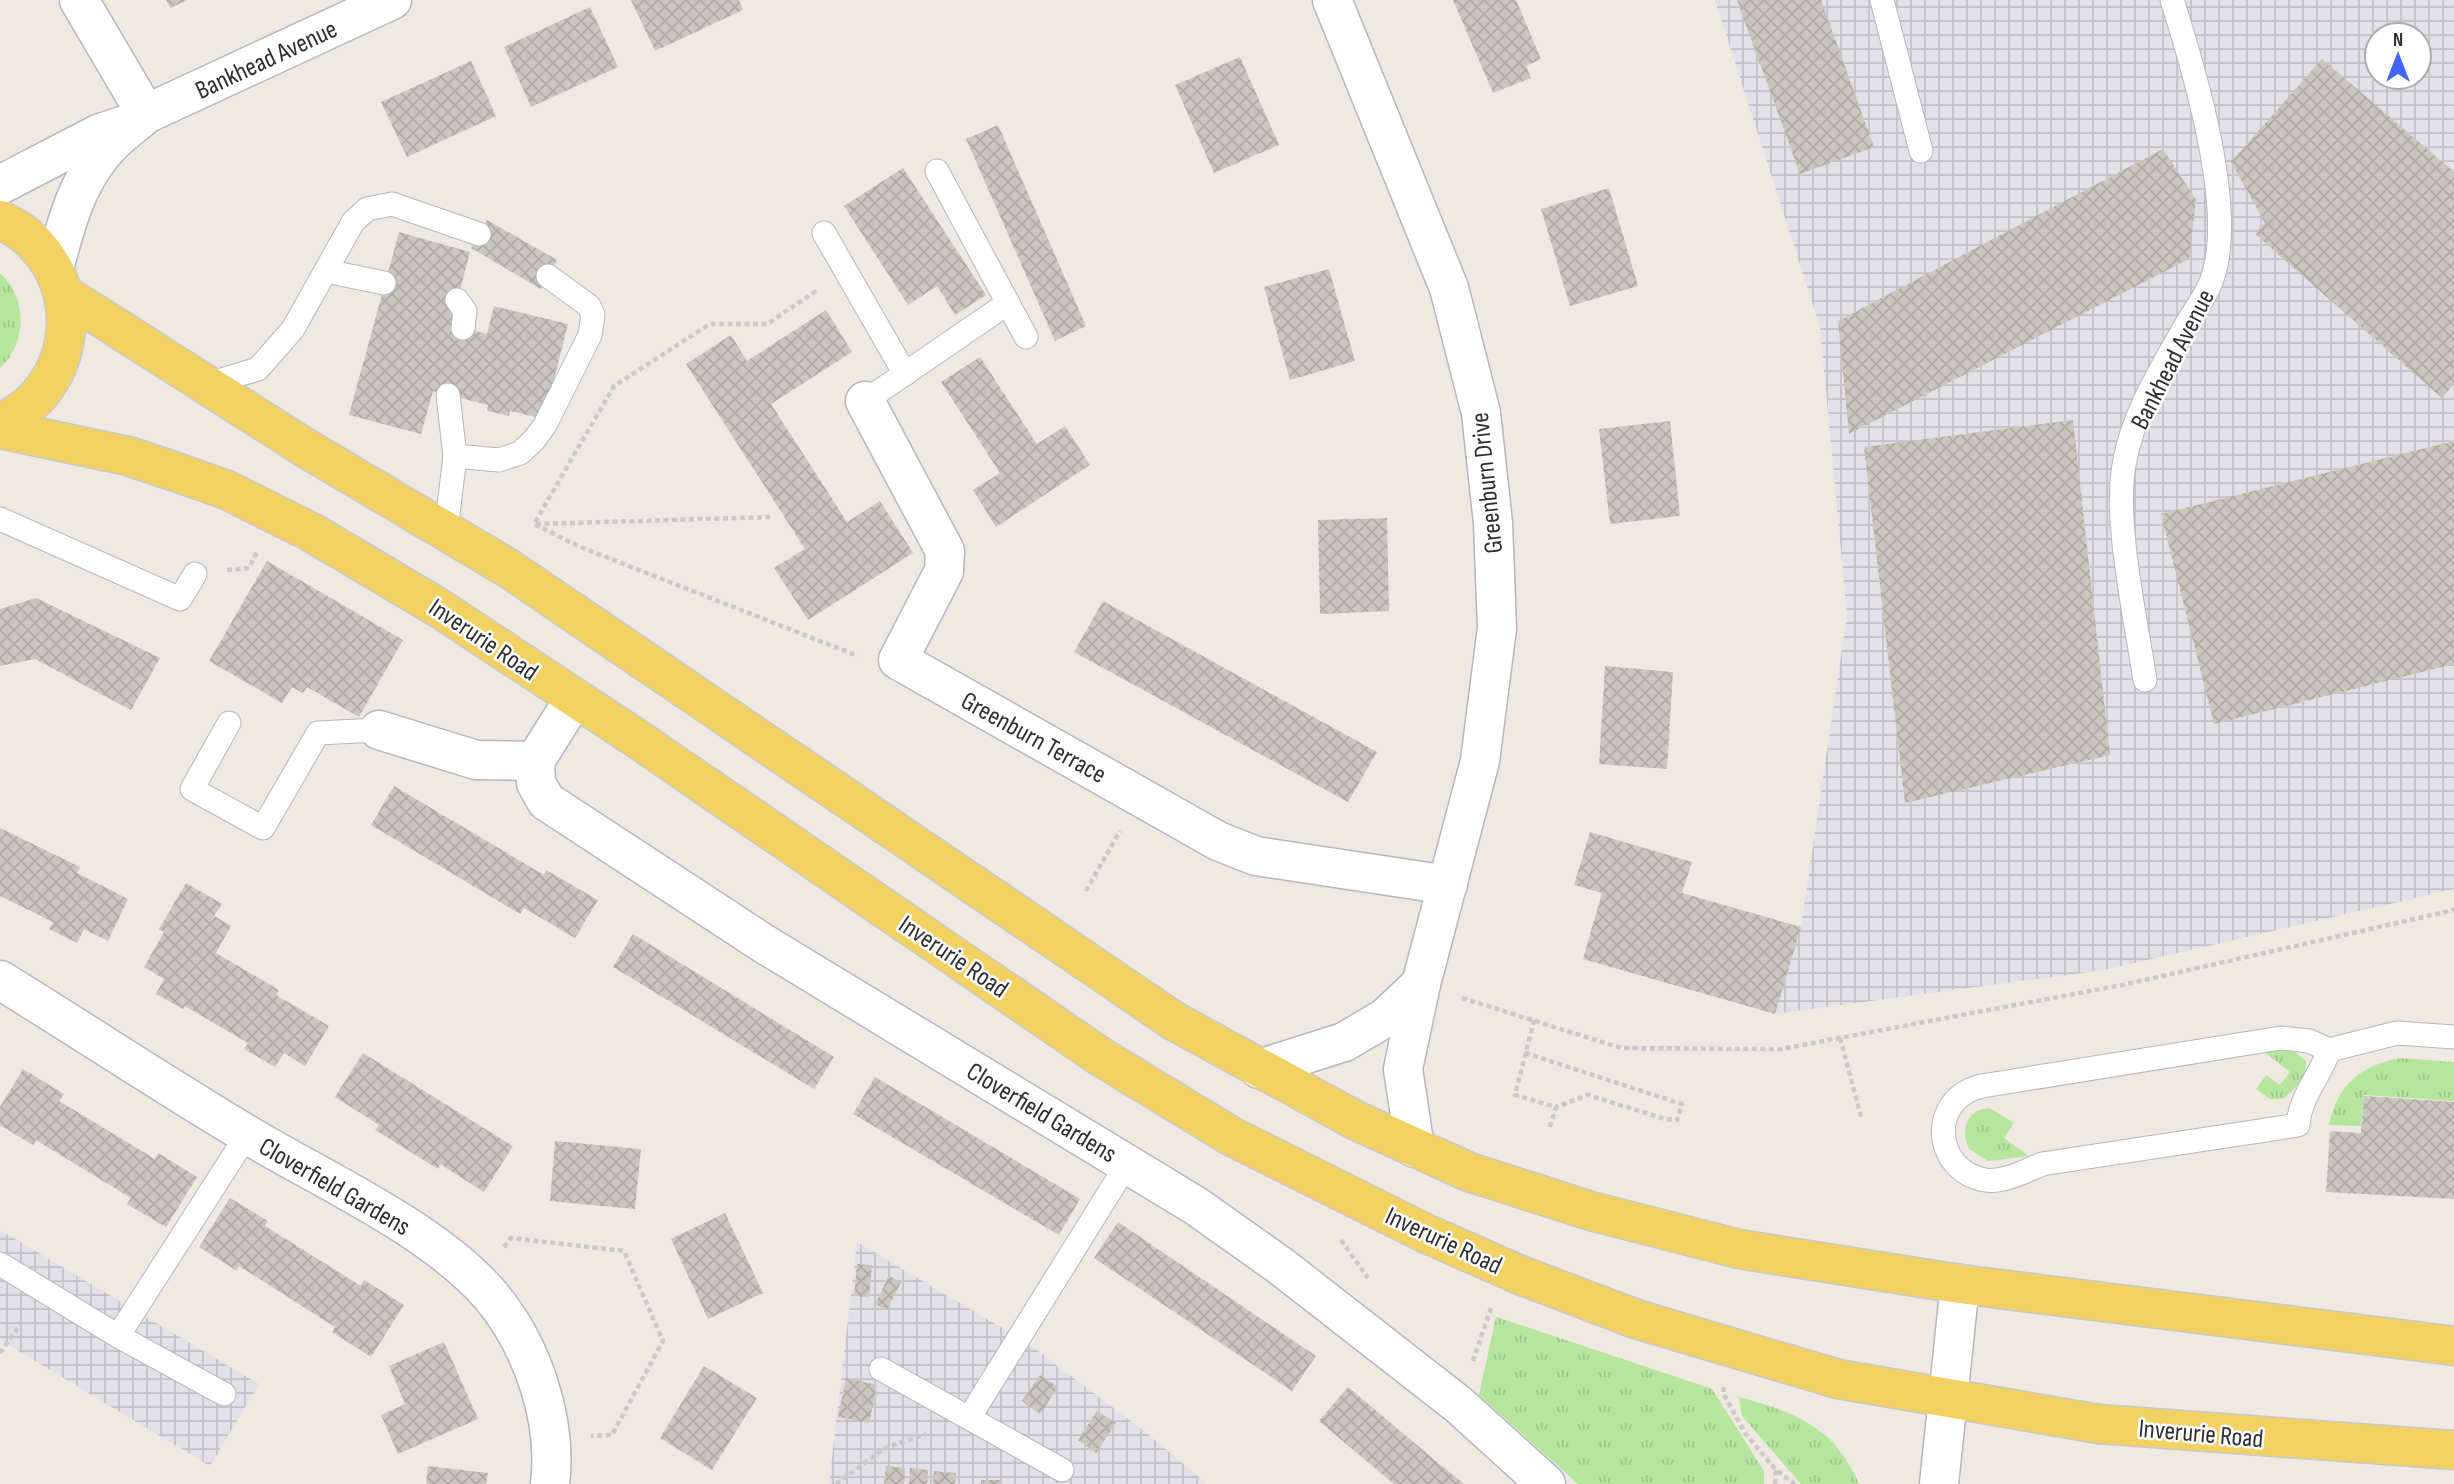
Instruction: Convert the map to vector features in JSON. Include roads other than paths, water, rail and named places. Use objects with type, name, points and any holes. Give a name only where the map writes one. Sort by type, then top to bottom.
[{"type":"main road","points":[[0,220],[36,244],[59,281],[205,385],[508,568],[1174,1021],[1259,1069],[1415,1148],[1469,1172],[1591,1211],[1726,1245],[1960,1284],[2454,1346]]},
{"type":"main road","points":[[0,423],[23,410],[37,398],[58,367],[67,331],[59,281]]},
{"type":"main road","name":"Inverurie Road","points":[[0,429],[128,456],[227,491],[311,532],[427,601],[639,740],[1101,1057],[1231,1136],[1425,1233],[1520,1275],[1636,1319],[1838,1380],[2099,1424],[2454,1450]]},
{"type":"street","points":[[79,0],[143,116]]},
{"type":"street","name":"Bankhead Avenue","points":[[0,185],[98,134],[143,116],[392,0]]},
{"type":"street","name":"Greenburn Drive","points":[[1332,0],[1449,288],[1480,413],[1493,523],[1497,628],[1480,761],[1421,984],[1403,1069],[1415,1148]]},
{"type":"street","name":"Bankhead Avenue","points":[[59,281],[68,217],[94,165],[112,142],[143,116]]},
{"type":"street","name":"Greenburn Terrace","points":[[865,401],[944,551],[944,571],[898,660],[1218,841],[1256,856],[1448,885]]},
{"type":"street","points":[[379,730],[476,760],[535,761],[574,699]]},
{"type":"street","name":"Cloverfield Gardens","points":[[535,761],[536,783],[546,801],[766,945],[1196,1206],[1282,1267],[1459,1405],[1546,1484]]},
{"type":"street","name":"Cloverfield Gardens","points":[[0,980],[247,1135],[446,1252],[476,1280],[510,1323],[536,1375],[550,1437],[550,1484]]},
{"type":"street","points":[[1259,1069],[1343,1042],[1385,1018],[1421,984]]},
{"type":"street","points":[[1940,1484],[1960,1284]]},
{"type":"lane","points":[[1882,0],[1921,151]]},
{"type":"lane","name":"Bankhead Avenue","points":[[2146,680],[2122,506],[2124,465],[2135,426],[2158,374],[2212,280],[2221,232],[2219,198],[2194,70],[2172,0]]},
{"type":"lane","points":[[937,171],[1026,337]]},
{"type":"lane","points":[[205,385],[258,369],[293,330],[353,222],[368,208],[393,204],[479,234]]},
{"type":"lane","points":[[824,233],[905,374]]},
{"type":"lane","points":[[326,271],[384,284]]},
{"type":"lane","points":[[455,456],[499,460],[520,453],[545,425],[590,335],[593,315],[589,306],[548,276]]},
{"type":"lane","points":[[457,300],[465,311],[463,328]]},
{"type":"lane","points":[[865,401],[1008,303]]},
{"type":"lane","points":[[446,531],[455,456],[448,395]]},
{"type":"lane","points":[[0,519],[180,599],[195,574]]},
{"type":"lane","points":[[229,723],[192,789],[263,828],[318,733],[379,730]]},
{"type":"lane","points":[[2329,1050],[2323,1069],[2299,1109],[2298,1125],[2042,1164],[2010,1178],[1987,1181],[1967,1174],[1951,1160],[1944,1139],[1944,1118],[1965,1090],[2281,1038],[2309,1041],[2329,1050],[2396,1033],[2454,1037]]},
{"type":"lane","points":[[118,1336],[247,1135]]},
{"type":"lane","points":[[969,1418],[1127,1164]]},
{"type":"lane","points":[[0,1264],[118,1336],[224,1394]]},
{"type":"lane","points":[[881,1369],[1062,1470]]}]
